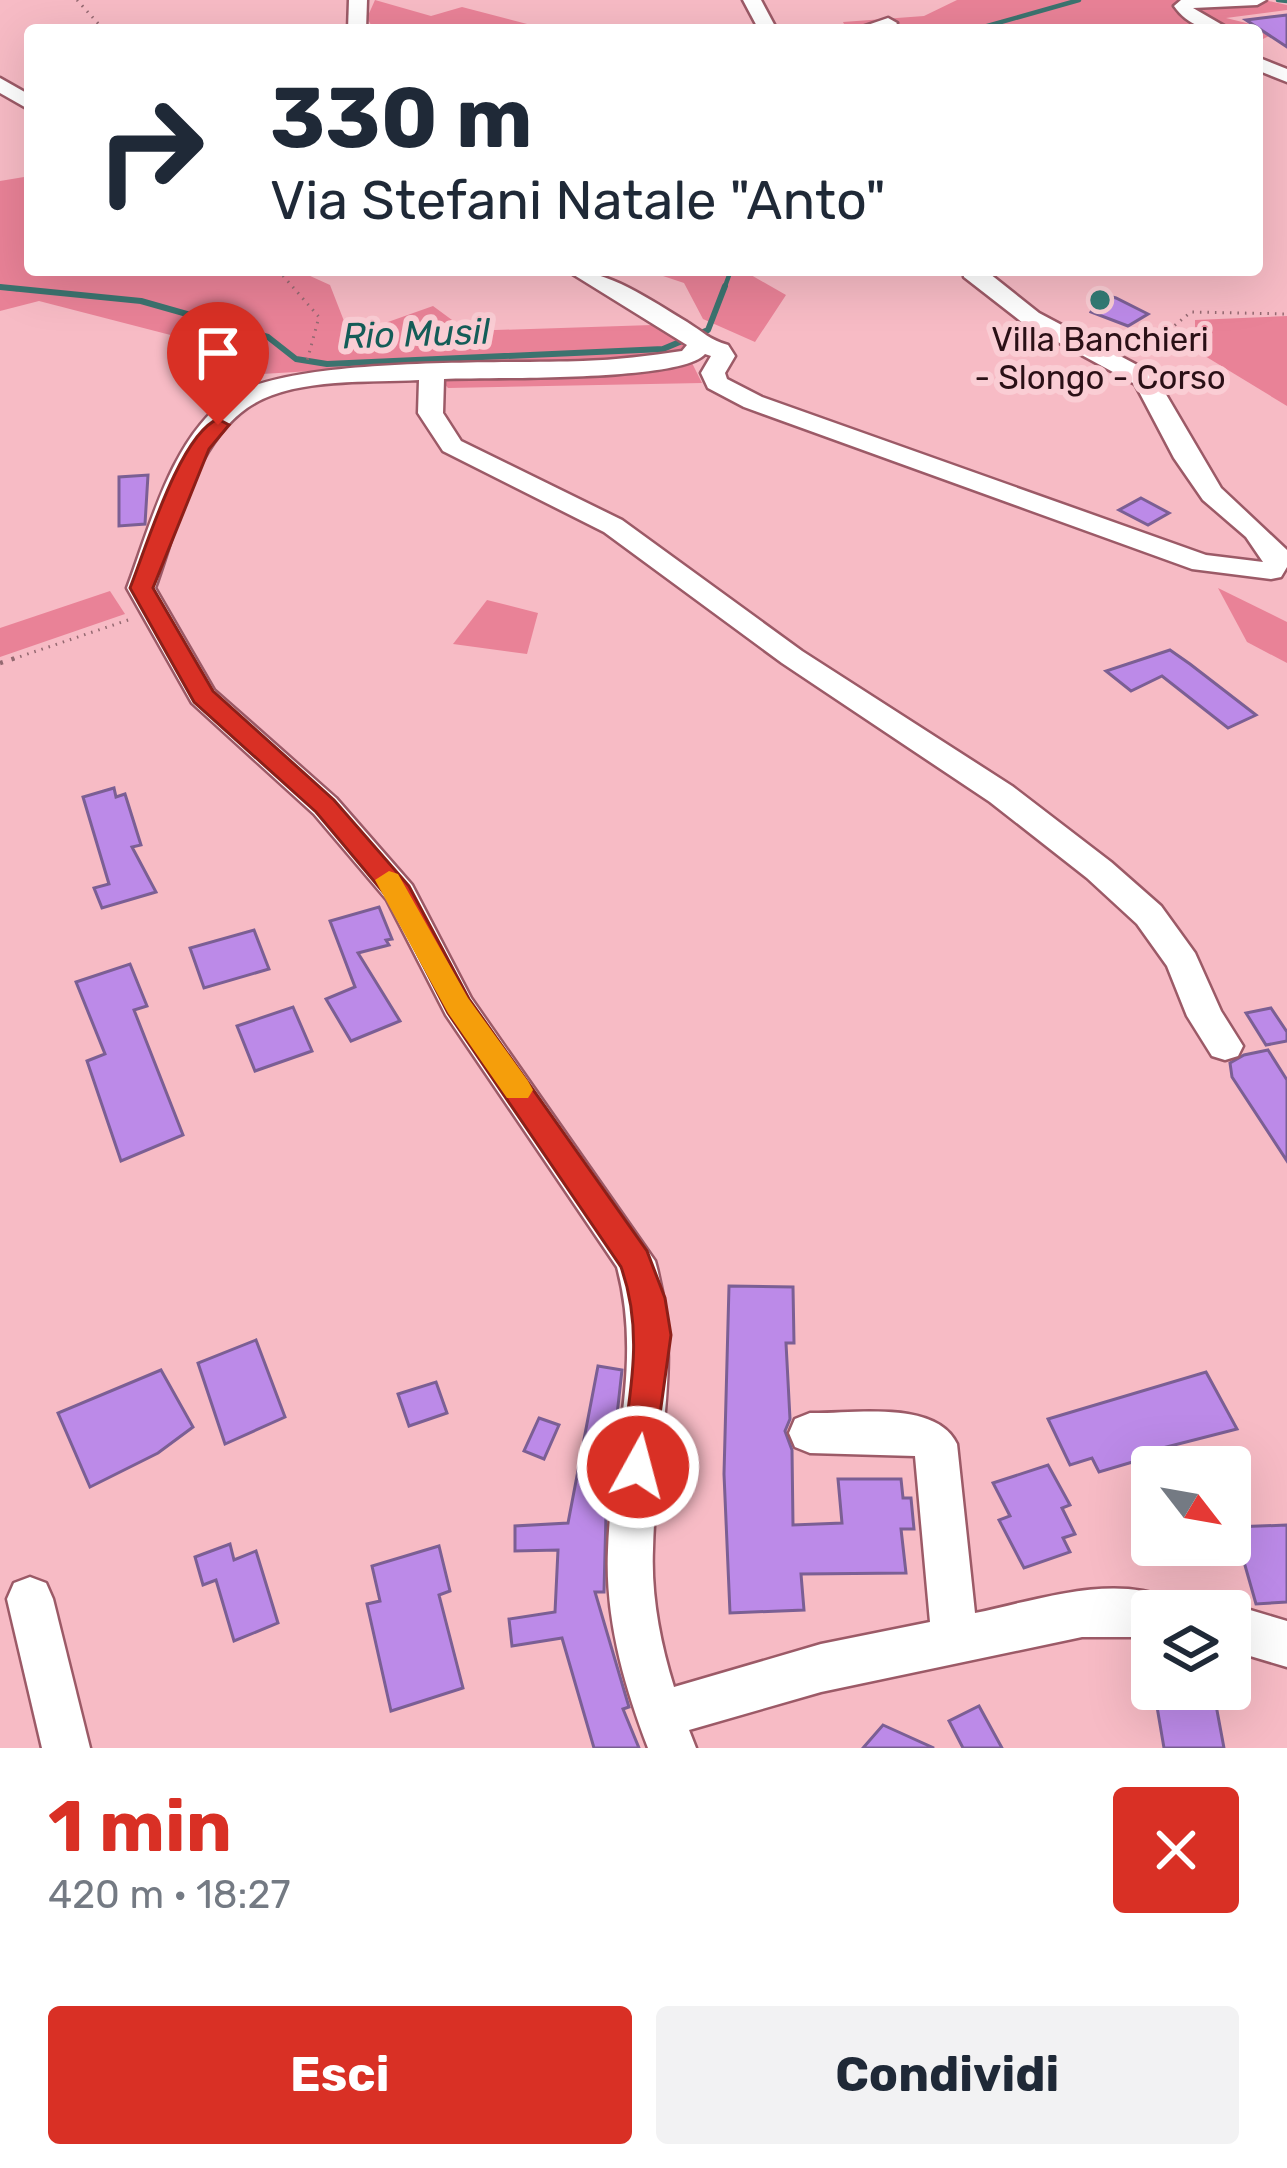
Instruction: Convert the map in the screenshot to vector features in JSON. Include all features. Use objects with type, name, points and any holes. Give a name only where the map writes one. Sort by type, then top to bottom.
[{"type":"street","points":[[1195,23],[1183,6],[1192,1],[1257,0]]},
{"type":"street","points":[[882,24],[888,22]]},
{"type":"street","points":[[587,276],[723,356],[713,373],[717,382],[753,402],[1202,563],[1271,572],[1279,558],[1256,531],[1212,494],[1145,379],[999,298],[975,276]]},
{"type":"street","points":[[693,338],[690,357],[621,367],[434,373],[291,383],[257,392],[238,402],[199,447],[141,588],[203,696],[325,806],[400,893],[458,1006],[635,1261],[649,1298],[654,1335],[633,1510],[632,1629],[665,1732],[820,1668],[1082,1614],[1131,1614]]},
{"type":"street","points":[[434,373],[426,402],[435,428],[452,446],[614,526],[792,657],[1001,794],[1099,870],[1149,915],[1172,946],[1225,1046]]},
{"type":"street","points":[[810,1433],[923,1436],[935,1444],[956,1642]]},
{"type":"street","points":[[30,1599],[66,1748]]},
{"type":"street","points":[[1251,1633],[1287,1644]]},
{"type":"path","points":[[77,0],[99,24]]},
{"type":"path","points":[[283,276],[319,317],[309,359]]},
{"type":"path","points":[[1109,357],[1139,356],[1191,312],[1287,314]]},
{"type":"path","points":[[0,663],[154,611]]},
{"type":"shaded area","points":[[375,0],[431,16],[462,7],[527,24],[370,24],[367,18]]},
{"type":"shaded area","points":[[957,0],[1264,0],[1287,5],[1287,10],[1226,18],[1250,24],[843,22],[924,16]]},
{"type":"shaded area","points":[[1263,27],[1279,31],[1263,39]]},
{"type":"shaded area","points":[[24,177],[24,276],[310,276],[330,285],[344,321],[371,328],[433,306],[467,331],[652,325],[680,339],[702,383],[448,388],[426,364],[244,375],[217,347],[39,301],[0,311],[0,181]]},
{"type":"shaded area","points":[[663,276],[753,276],[786,295],[755,342],[703,319],[684,283]]},
{"type":"shaded area","points":[[1287,316],[1287,406],[1195,350],[1195,320]]},
{"type":"shaded area","points":[[1218,588],[1287,622],[1287,663],[1247,642]]},
{"type":"shaded area","points":[[110,591],[125,614],[0,657],[0,628]]},
{"type":"shaded area","points":[[487,600],[538,613],[527,654],[453,644]]},
{"type":"building","points":[[1287,15],[1287,47],[1263,31],[1263,24],[1246,20]]},
{"type":"building","points":[[1101,294],[1148,314],[1128,326],[1091,312]]},
{"type":"building","points":[[148,475],[145,524],[119,526],[119,477]]},
{"type":"building","points":[[1141,498],[1169,513],[1148,525],[1119,510]]},
{"type":"building","points":[[1170,650],[1256,715],[1228,728],[1162,676],[1131,691],[1106,671]]},
{"type":"building","points":[[114,788],[116,797],[125,794],[141,845],[132,847],[156,892],[102,908],[94,888],[109,884],[83,797]]},
{"type":"building","points":[[379,907],[392,939],[386,940],[389,945],[358,953],[400,1021],[351,1041],[326,999],[355,987],[330,921]]},
{"type":"building","points":[[254,930],[269,969],[204,988],[190,948]]},
{"type":"building","points":[[130,964],[147,1006],[134,1010],[183,1135],[121,1161],[87,1061],[105,1054],[76,982]]},
{"type":"building","points":[[293,1007],[312,1051],[255,1071],[237,1026]]},
{"type":"building","points":[[1271,1008],[1287,1032],[1287,1041],[1266,1045],[1246,1013]]},
{"type":"building","points":[[1268,1050],[1287,1080],[1287,1161],[1232,1077],[1230,1063]]},
{"type":"building","points":[[729,1286],[793,1287],[794,1343],[786,1343],[790,1419],[785,1431],[792,1450],[793,1525],[842,1523],[838,1479],[901,1479],[903,1498],[911,1498],[914,1529],[901,1529],[906,1573],[801,1574],[804,1610],[730,1613],[724,1474]]},
{"type":"building","points":[[256,1340],[285,1417],[225,1444],[198,1363]]},
{"type":"building","points":[[598,1366],[622,1370],[606,1514],[604,1592],[595,1592],[629,1707],[623,1709],[639,1748],[594,1748],[562,1638],[512,1646],[509,1619],[555,1612],[558,1550],[515,1551],[515,1526],[568,1523]]},
{"type":"building","points":[[161,1370],[193,1427],[158,1453],[90,1487],[58,1413]]},
{"type":"building","points":[[1206,1372],[1237,1429],[1170,1446],[1131,1446],[1131,1462],[1099,1472],[1092,1458],[1070,1465],[1048,1419]]},
{"type":"building","points":[[436,1382],[447,1413],[409,1426],[398,1394]]},
{"type":"building","points":[[539,1418],[559,1425],[544,1459],[524,1451]]},
{"type":"building","points":[[1048,1465],[1070,1505],[1062,1508],[1075,1534],[1063,1538],[1070,1552],[1024,1568],[999,1520],[1010,1516],[993,1483]]},
{"type":"building","points":[[1287,1525],[1287,1602],[1256,1604],[1245,1566],[1251,1566],[1251,1526]]},
{"type":"building","points":[[230,1544],[234,1560],[256,1551],[278,1623],[234,1641],[216,1580],[203,1585],[195,1557]]},
{"type":"building","points":[[439,1546],[450,1591],[439,1595],[463,1688],[391,1711],[367,1604],[380,1601],[372,1566]]},
{"type":"building","points":[[979,1706],[1002,1748],[963,1748],[949,1721]]},
{"type":"building","points":[[1158,1710],[1217,1710],[1224,1748],[1164,1748]]},
{"type":"building","points":[[883,1725],[934,1748],[863,1748]]},
{"type":"waterway","name":"Rio Musil","points":[[994,24],[1079,0]]},
{"type":"waterway","name":"Rio Musil","points":[[1278,0],[1287,1]]},
{"type":"waterway","name":"Rio Musil","points":[[724,289],[729,276]]},
{"type":"waterway","name":"Rio Musil","points":[[17,289],[0,287],[141,301],[268,337],[296,359],[327,364],[663,349],[708,330],[725,286]]},
{"type":"slow traffic","points":[[389,880],[458,1006],[518,1090]]},
{"type":"place","name":"Villa Banchieri - Slongo - Corso","points":[[1100,300]]},
{"type":"route","points":[[218,425],[199,447],[141,588],[203,696],[325,806],[400,893],[458,1006],[617,1229],[649,1298],[654,1335],[638,1467]]}]
